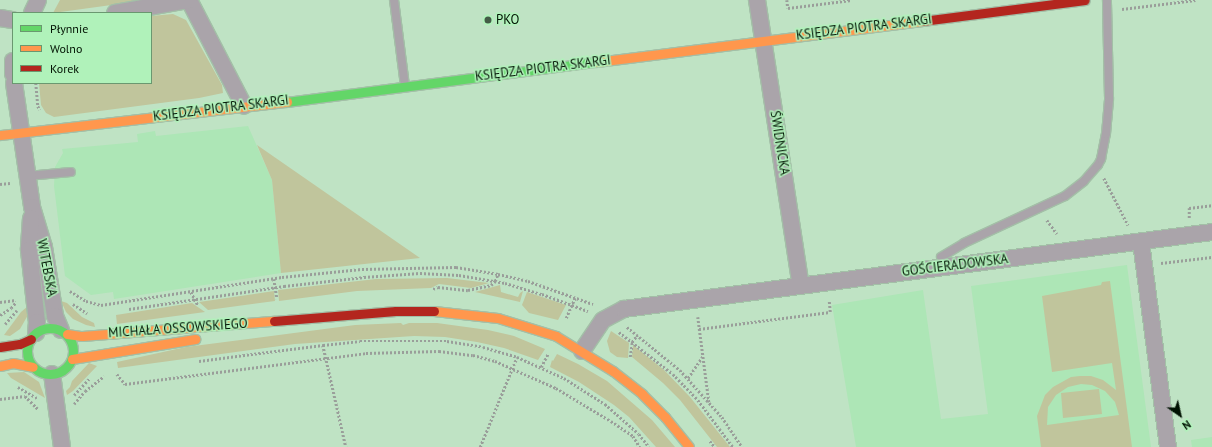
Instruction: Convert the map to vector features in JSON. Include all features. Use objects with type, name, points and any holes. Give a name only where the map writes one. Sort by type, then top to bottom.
[{"type":"street","points":[[32,12],[38,0]]},
{"type":"street","points":[[121,12],[189,0],[244,106]]},
{"type":"street","name":"ŚWIDNICKA","points":[[757,0],[801,286]]},
{"type":"street","name":"KSIĘDZA PIOTRA SKARGI","points":[[0,135],[405,86],[1085,0]]},
{"type":"street","points":[[0,18],[12,20]]},
{"type":"street","name":"WITEBSKA","points":[[14,84],[32,207],[44,248],[55,316],[64,332]]},
{"type":"street","name":"WITEBSKA","points":[[32,207],[29,250],[37,322],[33,336]]},
{"type":"street","name":"GOŚCIERADOWSKA","points":[[582,351],[603,320],[617,311],[801,286],[1136,236],[1212,232]]},
{"type":"street","points":[[1136,236],[1144,266],[1168,447]]},
{"type":"street","name":"MICHAŁA OSSOWSKIEGO","points":[[64,332],[82,336],[290,320],[364,312],[396,311],[465,313],[498,318],[556,336],[613,371],[642,394],[664,416],[689,447]]},
{"type":"street","name":"MICHAŁA OSSOWSKIEGO","points":[[72,359],[209,336],[290,320]]},
{"type":"street","points":[[0,347],[20,344],[33,336],[50,328],[64,332],[72,341],[74,350],[72,359],[62,371],[52,374],[44,374],[29,362],[27,350],[33,336]]},
{"type":"street","points":[[0,366],[22,363],[33,366]]},
{"type":"street","points":[[52,374],[62,447]]},
{"type":"lane","points":[[394,0],[405,86]]},
{"type":"lane","points":[[941,257],[964,243],[1065,196],[1084,181],[1098,165],[1101,159],[1106,134],[1109,98],[1106,11],[1107,0]]},
{"type":"lane","points":[[27,176],[71,172]]},
{"type":"path","points":[[787,0],[788,8],[852,0]]},
{"type":"path","points":[[1106,11],[1195,0]]},
{"type":"path","points":[[36,84],[38,106],[44,116]]},
{"type":"path","points":[[1098,165],[1136,236]]},
{"type":"path","points":[[0,184],[11,183]]},
{"type":"path","points":[[1187,223],[1189,208],[1212,205]]},
{"type":"path","points":[[1038,208],[1059,236]]},
{"type":"path","points":[[1144,266],[1212,257]]},
{"type":"path","points":[[700,329],[830,312],[829,299],[836,298]]},
{"type":"path","points":[[0,302],[18,299],[11,308],[0,315]]},
{"type":"path","points":[[695,300],[709,402]]},
{"type":"path","points":[[593,304],[598,301]]},
{"type":"path","points":[[194,362],[323,344],[397,340],[447,341],[483,347],[517,357],[564,378],[605,404],[639,434],[649,447]]},
{"type":"path","points":[[323,344],[346,447]]},
{"type":"path","points":[[113,370],[125,384],[366,352],[439,352],[473,355],[513,368],[556,388],[611,420],[635,439],[640,447]]},
{"type":"path","points":[[688,378],[703,356]]},
{"type":"path","points":[[480,447],[517,357]]},
{"type":"path","points":[[118,374],[125,372]]},
{"type":"path","points":[[71,407],[85,391],[108,374]]},
{"type":"path","points":[[0,399],[24,396],[42,412]]},
{"type":"path","points":[[635,439],[639,434]]},
{"type":"shaded area","points":[[60,0],[148,0],[60,12],[54,12]]},
{"type":"shaded area","points":[[173,14],[186,20],[222,85],[223,93],[199,98],[54,117],[46,113],[41,105],[39,84],[152,84],[152,16]]},
{"type":"shaded area","points":[[248,126],[272,180],[281,273],[114,299],[113,292],[91,295],[65,276],[54,186],[55,167],[63,153],[62,149],[138,142],[137,134],[155,131],[156,136]]},
{"type":"shaded area","points":[[257,145],[420,258],[281,273],[272,180]]},
{"type":"shaded area","points":[[1127,265],[1151,447],[856,447],[832,305],[923,290],[941,419],[988,414],[971,286]]},
{"type":"shaded area","points":[[447,278],[489,283],[471,288],[439,284],[431,288],[357,291],[279,301],[278,290],[376,279]]},
{"type":"shaded area","points":[[1110,281],[1132,447],[1041,447],[1037,416],[1045,395],[1053,387],[1071,377],[1091,376],[1103,380],[1116,390],[1112,363],[1052,372],[1042,296],[1101,285],[1102,282]],"holes":[[[1081,384],[1092,385],[1105,391],[1115,402],[1119,415],[1047,425],[1048,407],[1056,395],[1068,387]]]},
{"type":"shaded area","points":[[500,285],[501,292],[518,297],[523,291],[520,302],[475,292]]},
{"type":"shaded area","points":[[274,291],[275,301],[208,310],[199,302]]},
{"type":"shaded area","points":[[527,292],[566,305],[558,320],[529,313],[522,305]]},
{"type":"shaded area","points":[[61,301],[67,303],[82,317],[94,323],[95,327],[73,319],[66,312]]},
{"type":"shaded area","points":[[192,303],[205,312],[117,324],[116,315]]},
{"type":"shaded area","points":[[28,306],[28,315],[20,329],[10,336],[4,335],[21,312]]},
{"type":"shaded area","points":[[401,323],[403,325],[409,323],[437,323],[488,330],[514,336],[545,349],[538,360],[504,348],[477,342],[445,337],[414,336],[295,344],[118,368],[117,362],[186,347],[355,325]]},
{"type":"shaded area","points":[[611,331],[629,343],[628,358],[617,357],[610,352],[607,341]]},
{"type":"shaded area","points":[[633,345],[664,370],[690,397],[730,447],[717,447],[680,400],[663,383],[632,357]]},
{"type":"shaded area","points":[[557,354],[607,381],[652,420],[675,447],[656,447],[629,417],[614,405],[579,382],[550,367],[552,360],[553,361]]},
{"type":"shaded area","points":[[89,363],[97,366],[73,391],[67,395],[66,391],[70,387],[72,381]]},
{"type":"shaded area","points":[[24,372],[39,382],[45,398],[11,378],[7,373]]},
{"type":"shaded area","points":[[1099,389],[1102,414],[1063,418],[1061,393]]},
{"type":"shaded area","points":[[1212,437],[1212,447],[1192,447],[1191,440]]},
{"type":"traffic: fast","points":[[287,102],[597,62]]},
{"type":"traffic: fast","points":[[55,328],[59,329],[69,338],[72,342],[73,351],[72,360],[63,370],[55,374],[45,374],[37,370],[28,360],[27,346],[31,338],[41,329],[55,328]]},
{"type":"traffic: slow","points":[[597,62],[923,21]]},
{"type":"traffic: slow","points":[[0,135],[287,102]]},
{"type":"traffic: slow","points":[[434,311],[498,318],[556,336],[613,371],[642,394],[665,417],[689,447]]},
{"type":"traffic: slow","points":[[67,334],[82,336],[274,321]]},
{"type":"traffic: slow","points":[[72,359],[195,339]]},
{"type":"traffic: slow","points":[[0,366],[13,363],[33,367]]},
{"type":"traffic: jam","points":[[923,21],[1085,0]]},
{"type":"traffic: jam","points":[[274,321],[396,311],[434,311]]},
{"type":"traffic: jam","points":[[0,347],[20,344],[31,339]]},
{"type":"place","name":"PKO","points":[[488,20]]}]
